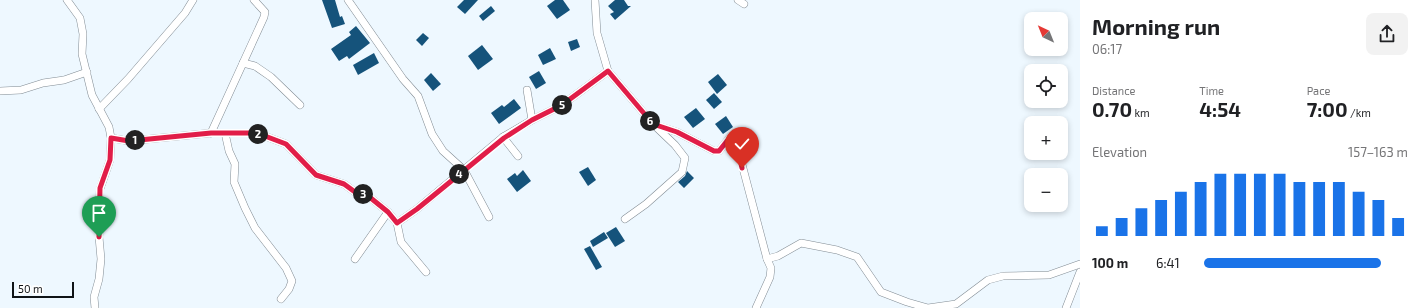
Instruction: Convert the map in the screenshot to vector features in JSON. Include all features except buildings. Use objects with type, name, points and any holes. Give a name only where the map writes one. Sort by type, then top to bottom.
[{"type":"street","points":[[67,0],[80,18],[83,34],[82,54],[93,100],[110,127],[110,160],[100,188],[99,237],[101,259],[99,279],[94,298],[95,308]]},
{"type":"street","points":[[99,109],[128,79],[185,13],[193,0]]},
{"type":"street","points":[[211,133],[265,12],[254,0]]},
{"type":"street","points":[[348,0],[399,73],[418,96],[432,134],[443,150],[464,170],[489,217]]},
{"type":"street","points":[[595,0],[597,33],[608,71],[653,124],[675,145],[685,158],[682,172],[646,204],[625,219]]},
{"type":"street","points":[[243,63],[255,66],[271,77],[300,105]]},
{"type":"street","points":[[397,223],[417,209],[504,138],[532,120],[562,105],[608,71]]},
{"type":"street","points":[[0,91],[21,90],[43,83],[64,80],[87,72]]},
{"type":"street","points":[[527,90],[532,120]]},
{"type":"street","points":[[653,124],[677,132],[714,151],[719,151],[731,136],[735,138],[767,259],[771,268],[770,277],[756,308]]},
{"type":"street","points":[[111,138],[129,141],[211,133],[257,133],[286,144],[316,175],[344,184],[355,192],[367,195],[388,212],[397,223],[401,242],[426,272]]},
{"type":"street","points":[[225,134],[229,151],[235,164],[234,182],[244,208],[255,228],[286,268],[292,281],[289,289],[281,299]]},
{"type":"street","points":[[504,138],[518,156]]},
{"type":"street","points":[[355,259],[388,212]]},
{"type":"street","points":[[767,259],[778,256],[801,244],[837,250],[857,257],[882,292],[907,302],[928,308],[956,304],[988,280],[1003,276],[1049,275],[1080,264]]},
{"type":"street","points":[[1066,308],[1080,272]]},
{"type":"route","points":[[99,237],[100,188],[108,171],[111,138],[129,141],[154,137],[211,133],[257,133],[286,144],[316,175],[344,184],[355,192],[367,195],[388,212],[397,223],[417,209],[504,138],[532,120],[562,105],[608,71],[614,80],[653,124],[677,132],[714,151],[719,151],[731,136],[735,138],[742,168]]}]
